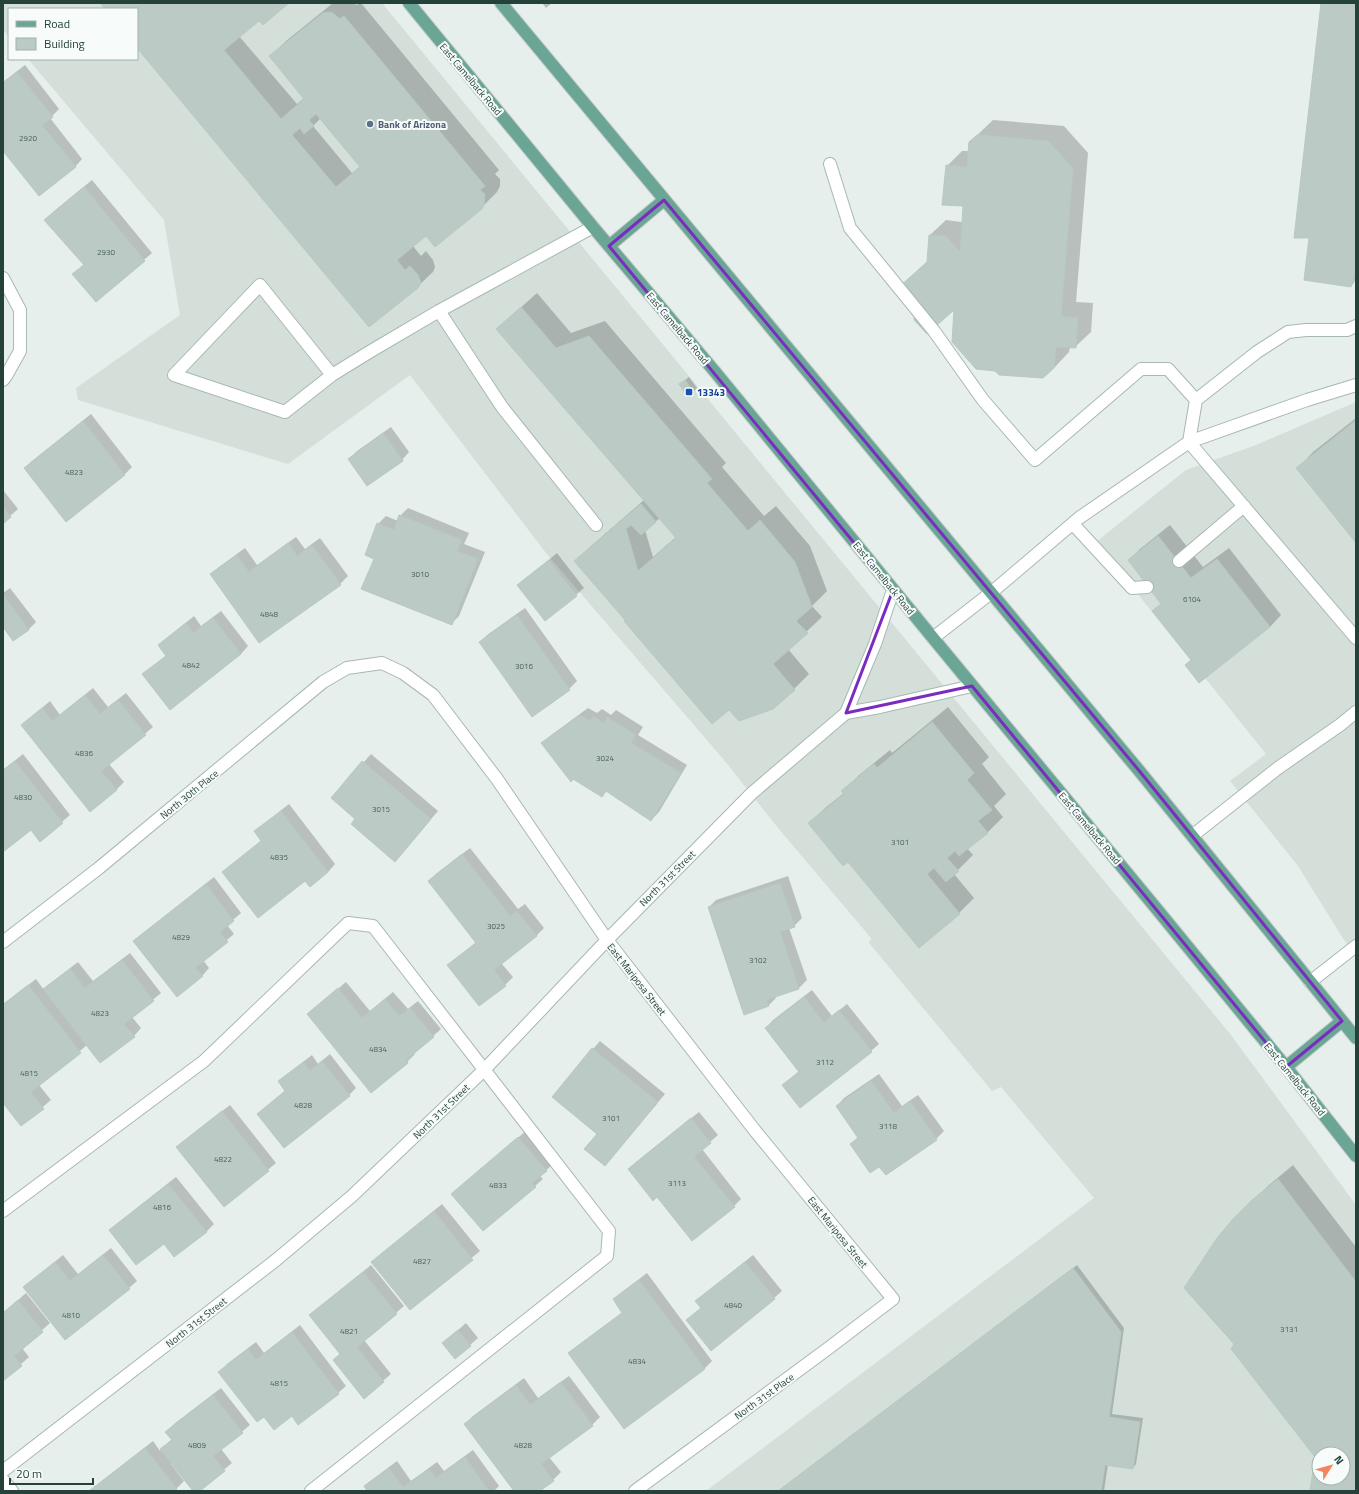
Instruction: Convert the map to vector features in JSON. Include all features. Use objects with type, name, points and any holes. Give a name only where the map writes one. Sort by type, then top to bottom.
[{"type":"main road","name":"East Camelback Road","points":[[409,3],[593,227],[716,373],[1286,1067],[1356,1156]]},
{"type":"main road","points":[[501,3],[992,592],[1356,1038]]},
{"type":"main road","points":[[609,246],[664,200]]},
{"type":"main road","points":[[1286,1067],[1342,1021]]},
{"type":"street","points":[[830,164],[850,228],[934,331],[983,400],[1035,460],[1141,369],[1168,369],[1196,400]]},
{"type":"street","points":[[332,375],[260,285],[174,375],[285,412],[332,375],[438,311],[593,227]]},
{"type":"street","points":[[3,278],[20,310],[20,351],[3,380]]},
{"type":"street","points":[[438,311],[502,408],[596,525]]},
{"type":"street","points":[[1189,442],[1196,400],[1256,352],[1288,332],[1306,330],[1347,330],[1356,326]]},
{"type":"street","points":[[933,638],[992,592],[1073,524],[1189,442],[1307,400],[1356,385]]},
{"type":"street","points":[[1189,442],[1356,638]]},
{"type":"street","points":[[1179,560],[1244,506]]},
{"type":"street","points":[[1073,524],[1132,588],[1148,587]]},
{"type":"street","name":"North 31st Street","points":[[3,1471],[276,1260],[352,1196],[484,1070],[607,940],[752,793],[846,713],[874,644],[893,590]]},
{"type":"street","name":"East Mariposa Street","points":[[382,663],[403,673],[433,695],[498,779],[607,940],[756,1132],[893,1299]]},
{"type":"street","name":"North 30th Place","points":[[3,942],[99,868],[323,682],[347,668],[382,663]]},
{"type":"street","name":"North 31st Street","points":[[846,713],[972,686]]},
{"type":"street","points":[[1192,836],[1278,768],[1340,725],[1356,712]]},
{"type":"street","points":[[3,1211],[204,1061],[348,923],[372,926],[609,1231],[607,1256],[311,1491]]},
{"type":"street","points":[[1310,982],[1356,946]]},
{"type":"street","name":"North 31st Place","points":[[635,1491],[824,1352],[893,1299]]},
{"type":"street","points":[[3,1480],[12,1491]]},
{"type":"highlighted area","points":[[664,200],[1141,773],[1342,1021],[1286,1067],[972,686],[846,713],[893,590],[609,246]]},
{"type":"shaded area","points":[[3,3],[382,3],[1231,1035],[1356,1205],[1356,1491],[706,1491],[1094,1198],[1001,1087],[992,1091],[869,943],[871,938],[778,828],[724,760],[546,553],[410,375],[288,464],[78,400],[76,388],[180,315],[164,220],[29,60],[138,60],[138,8],[8,8],[8,36],[3,30]]},
{"type":"shaded area","points":[[1356,402],[1356,955],[1344,940],[1298,866],[1230,781],[1266,754],[1096,542],[1186,470],[1256,445]]},
{"type":"building","points":[[100,3],[289,3],[263,25],[259,21],[224,50],[281,119],[304,99],[269,56],[323,13],[333,13],[340,19],[344,16],[485,186],[480,190],[485,194],[482,209],[435,247],[426,236],[397,260],[405,270],[410,266],[418,275],[421,283],[418,288],[369,327],[138,49],[138,8],[104,8]],"holes":[[[316,114],[360,167],[336,187],[292,135],[300,128],[304,134],[314,126],[309,120]]]},
{"type":"building","points":[[1321,3],[1356,3],[1356,271],[1351,287],[1304,280],[1309,238],[1294,238]]},
{"type":"building","points":[[17,72],[53,117],[42,125],[76,167],[39,196],[3,151],[3,83]]},
{"type":"building","points":[[977,135],[1048,141],[1073,168],[1061,316],[1078,318],[1076,348],[1056,347],[1054,368],[1043,378],[999,375],[995,371],[976,369],[952,342],[954,310],[927,334],[914,320],[915,306],[899,287],[927,262],[929,235],[946,236],[960,252],[963,206],[942,205],[946,165],[967,167],[969,142]]},
{"type":"building","points":[[84,187],[145,261],[96,302],[72,274],[84,265],[44,220]]},
{"type":"building","points":[[521,307],[556,348],[589,336],[712,479],[707,483],[748,531],[760,520],[795,562],[812,607],[796,621],[808,633],[773,664],[795,690],[773,709],[739,721],[729,710],[712,724],[574,561],[641,504],[656,522],[641,535],[631,525],[626,529],[638,571],[676,538],[496,329]]},
{"type":"building","points":[[685,380],[694,393],[688,397],[679,384]]},
{"type":"building","points":[[1356,420],[1356,543],[1296,468]]},
{"type":"building","points":[[83,421],[125,475],[66,522],[24,468]]},
{"type":"building","points":[[383,433],[403,461],[367,486],[348,459]]},
{"type":"building","points":[[3,507],[11,517],[3,524]]},
{"type":"building","points":[[399,515],[462,540],[457,551],[478,559],[452,625],[361,589],[374,559],[365,555],[377,523],[394,530]]},
{"type":"building","points":[[1158,536],[1191,578],[1217,559],[1270,627],[1199,683],[1185,665],[1191,660],[1152,611],[1161,604],[1128,560]]},
{"type":"building","points":[[288,543],[297,556],[312,545],[341,585],[259,643],[210,574],[237,555],[249,572]]},
{"type":"building","points":[[549,560],[577,596],[545,621],[517,585]]},
{"type":"building","points":[[3,595],[29,630],[13,641],[3,627]]},
{"type":"building","points":[[517,615],[570,690],[532,717],[479,642]]},
{"type":"building","points":[[213,618],[241,654],[170,710],[142,674],[166,656],[158,645],[186,623],[193,633]]},
{"type":"building","points":[[85,695],[100,714],[118,700],[146,735],[101,771],[117,790],[90,812],[21,725],[42,708],[52,721]]},
{"type":"building","points":[[580,715],[590,721],[593,716],[604,723],[607,717],[636,735],[631,743],[681,773],[651,821],[606,791],[602,797],[573,779],[571,782],[541,743]]},
{"type":"building","points":[[932,722],[974,773],[967,780],[992,810],[978,821],[988,833],[959,856],[955,851],[947,858],[959,871],[946,882],[934,868],[927,874],[960,914],[919,948],[848,862],[843,866],[808,823],[844,794],[841,791],[874,764],[877,768]]},
{"type":"building","points":[[15,761],[63,823],[40,842],[31,830],[3,852],[3,770]]},
{"type":"building","points":[[362,761],[431,819],[395,862],[351,824],[355,819],[331,798]]},
{"type":"building","points":[[281,811],[328,872],[310,887],[305,881],[258,918],[222,872],[261,841],[254,831]]},
{"type":"building","points":[[462,854],[510,916],[517,911],[537,936],[494,970],[506,986],[479,1006],[447,965],[476,943],[428,881]]},
{"type":"building","points":[[780,883],[795,927],[780,932],[799,989],[766,1000],[769,1006],[744,1015],[708,907]]},
{"type":"building","points":[[206,884],[234,921],[220,932],[228,942],[195,968],[203,976],[177,997],[133,941]]},
{"type":"building","points":[[122,960],[154,1001],[124,1024],[135,1037],[100,1063],[43,989],[70,969],[85,988]]},
{"type":"building","points":[[28,985],[81,1053],[31,1092],[44,1109],[21,1126],[3,1103],[3,1005]]},
{"type":"building","points":[[338,988],[362,1018],[385,999],[399,1016],[410,1008],[434,1037],[406,1060],[408,1063],[371,1093],[307,1014]]},
{"type":"building","points":[[804,997],[824,1023],[839,1010],[872,1052],[800,1108],[782,1085],[799,1072],[765,1028]]},
{"type":"building","points":[[592,1048],[658,1102],[605,1166],[584,1149],[597,1134],[552,1097]]},
{"type":"building","points":[[322,1061],[350,1096],[284,1148],[257,1114],[285,1091],[278,1081],[304,1062],[310,1071]]},
{"type":"building","points":[[871,1081],[894,1113],[910,1101],[937,1140],[886,1175],[879,1167],[870,1173],[850,1144],[858,1138],[836,1106]]},
{"type":"building","points":[[222,1111],[269,1171],[224,1207],[176,1147]]},
{"type":"building","points":[[691,1118],[711,1143],[694,1157],[735,1207],[692,1241],[657,1197],[653,1201],[628,1169]]},
{"type":"building","points":[[518,1137],[547,1171],[532,1183],[536,1187],[483,1231],[451,1194]]},
{"type":"building","points":[[1278,1179],[1356,1282],[1356,1491],[1310,1491],[1311,1484],[1311,1486],[1351,1486],[1351,1446],[1311,1446],[1311,1452],[1231,1349],[1234,1344],[1184,1288],[1217,1238],[1252,1200]]},
{"type":"building","points":[[168,1184],[207,1232],[174,1257],[164,1244],[136,1265],[109,1230]]},
{"type":"building","points":[[434,1211],[473,1260],[410,1310],[371,1262]]},
{"type":"building","points":[[103,1255],[130,1289],[65,1340],[23,1287],[55,1262],[70,1281]]},
{"type":"building","points":[[745,1262],[775,1299],[711,1351],[686,1320],[701,1308],[695,1301]]},
{"type":"building","points":[[1073,1268],[1121,1332],[1109,1417],[1140,1422],[1133,1469],[1105,1465],[1101,1491],[778,1491]]},
{"type":"building","points":[[363,1272],[397,1314],[357,1347],[384,1382],[364,1399],[333,1360],[340,1354],[309,1315]]},
{"type":"building","points":[[639,1280],[705,1369],[624,1429],[568,1353],[622,1313],[613,1299]]},
{"type":"building","points":[[18,1300],[43,1332],[14,1356],[22,1366],[3,1381],[3,1313]]},
{"type":"building","points":[[458,1330],[471,1346],[455,1359],[442,1343]]},
{"type":"building","points":[[292,1332],[339,1394],[298,1425],[292,1416],[274,1430],[264,1417],[257,1422],[218,1372],[248,1349],[256,1360]]},
{"type":"building","points":[[561,1382],[593,1426],[541,1464],[554,1481],[540,1491],[514,1491],[464,1424],[516,1385],[530,1405]]},
{"type":"building","points":[[213,1395],[243,1433],[213,1456],[225,1471],[200,1491],[193,1491],[160,1449],[172,1440],[165,1432]]},
{"type":"building","points":[[145,1448],[177,1489],[175,1491],[89,1491]]},
{"type":"building","points":[[465,1457],[489,1491],[367,1491],[364,1486],[389,1468],[403,1487],[429,1469],[436,1478]]},
{"type":"place","name":"Bank of Arizona","points":[[370,124]]},
{"type":"place","name":"13343","points":[[689,392]]}]
